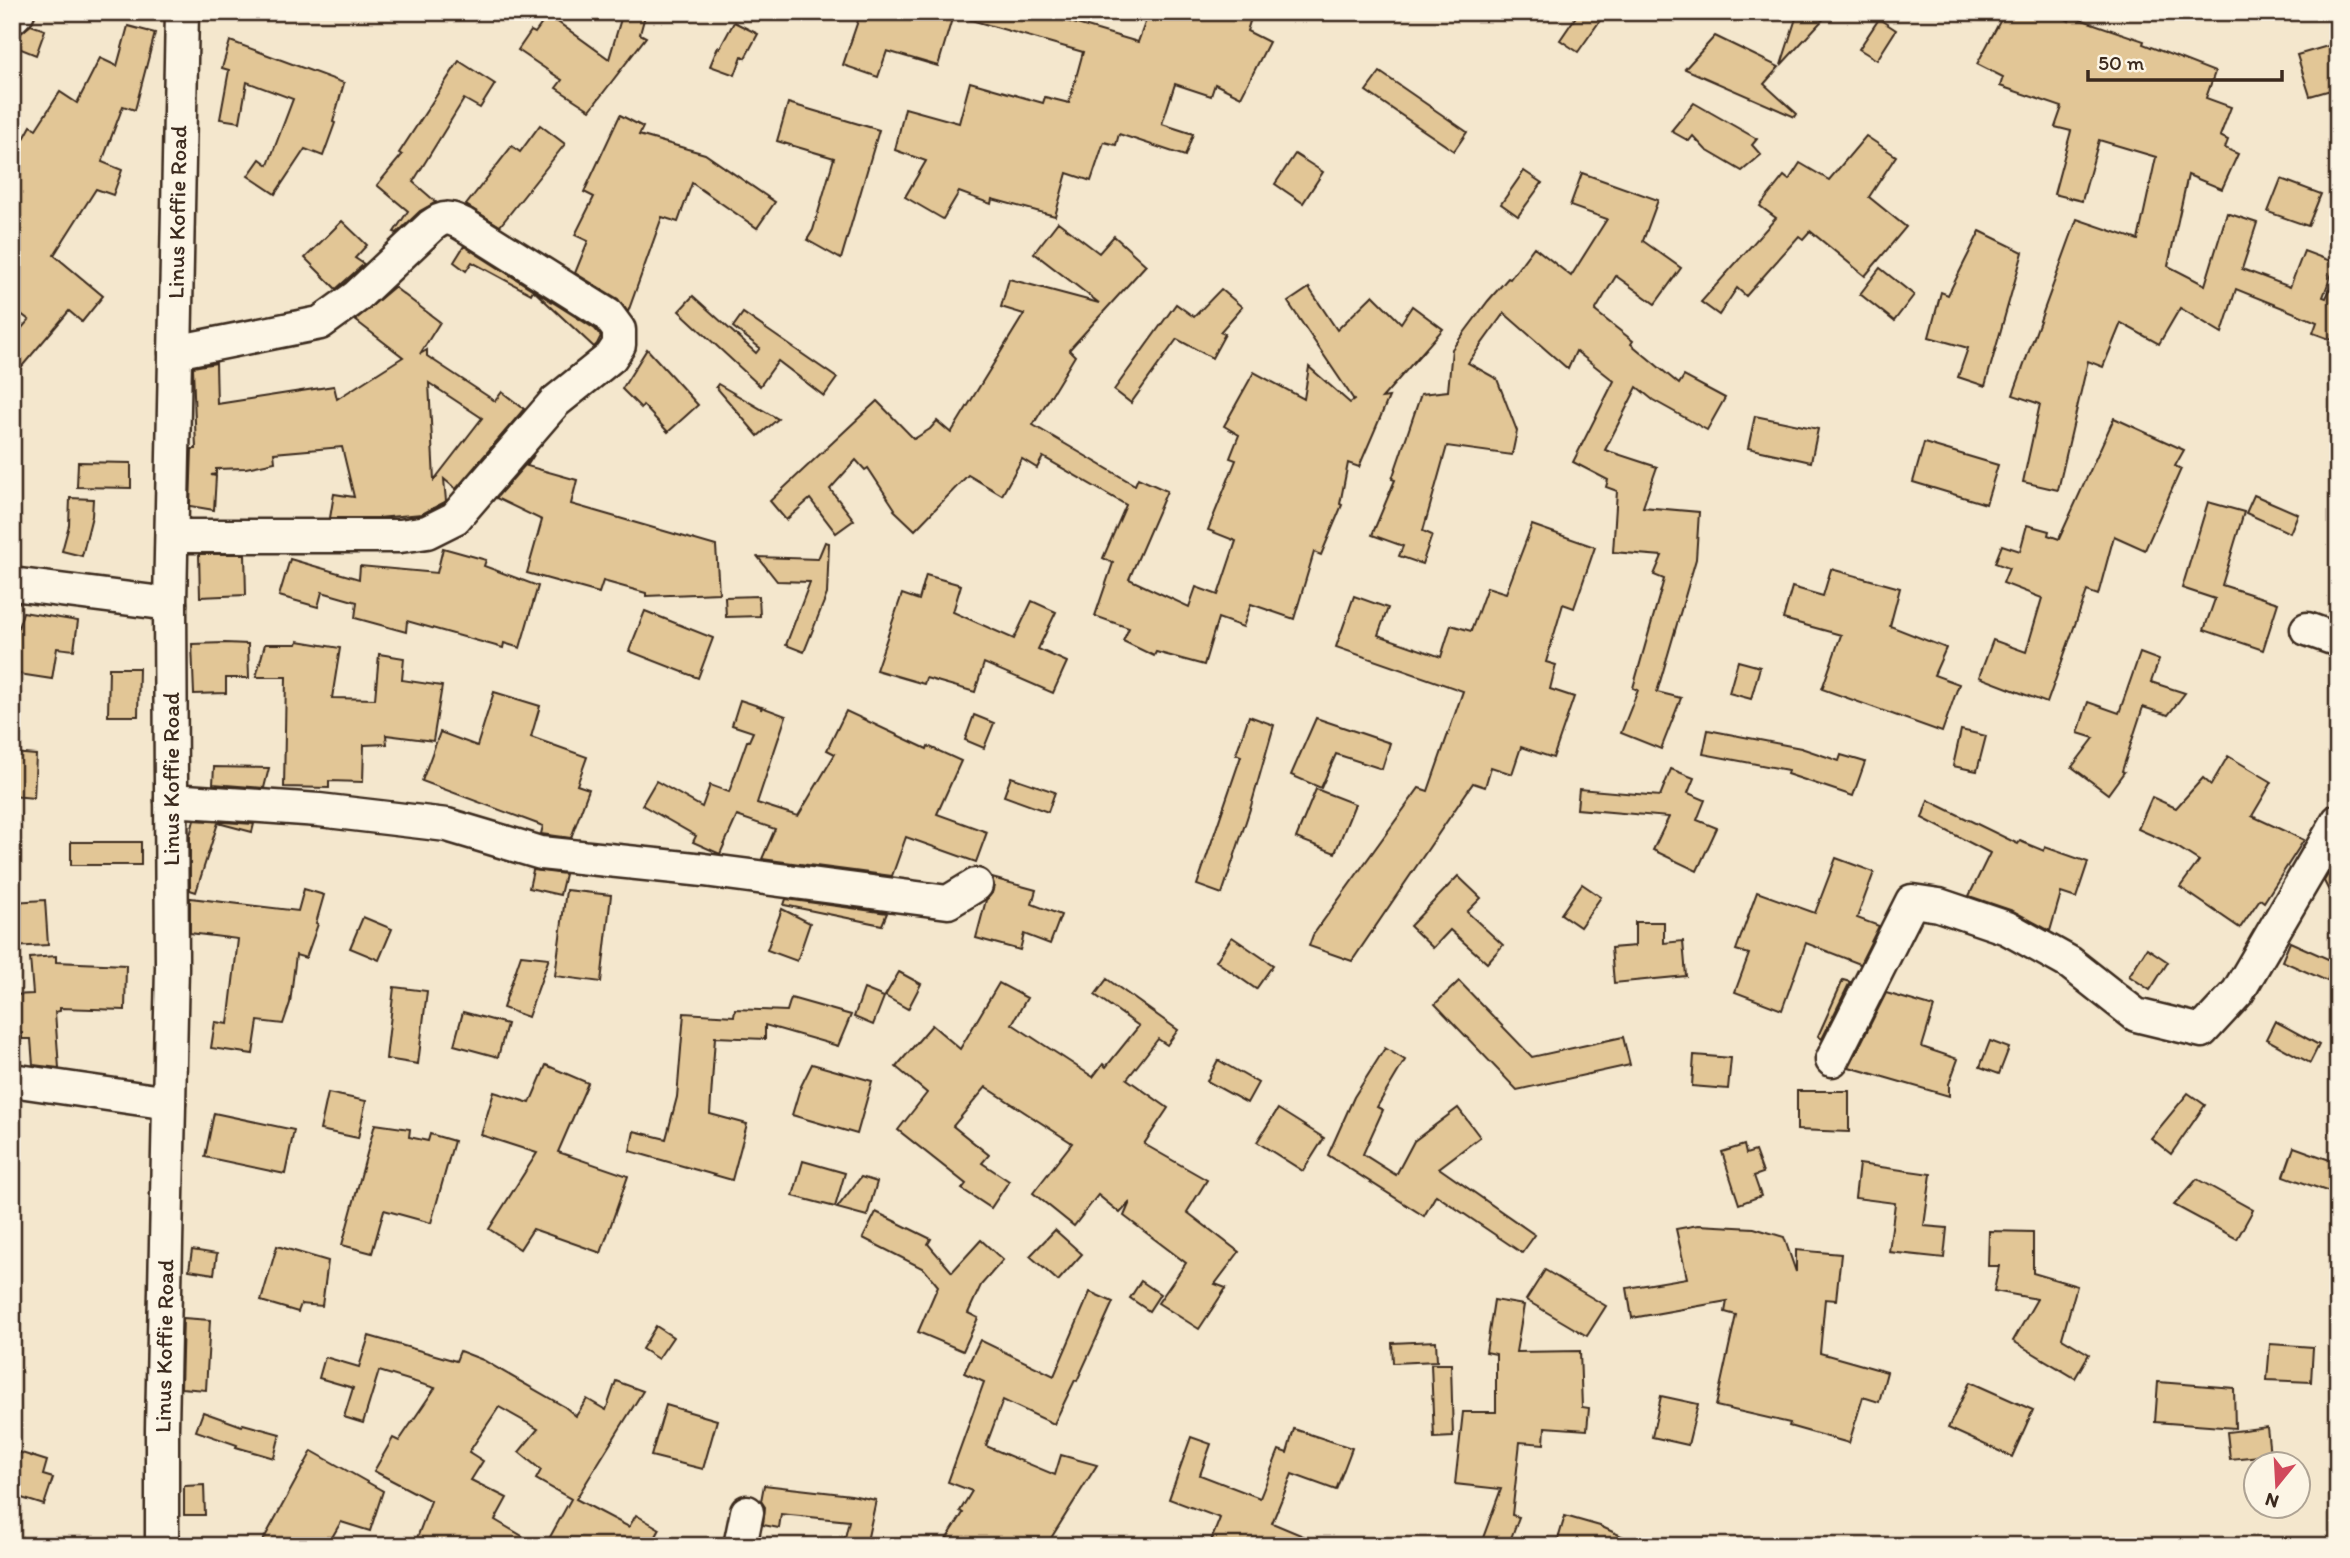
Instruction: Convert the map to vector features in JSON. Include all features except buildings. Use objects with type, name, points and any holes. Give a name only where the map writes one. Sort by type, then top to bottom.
[{"type":"street","points":[[12,18],[18,12]]},
{"type":"street","name":"Linus Koffie Road","points":[[162,1546],[172,967],[170,604],[182,12]]},
{"type":"street","points":[[172,536],[400,536],[427,532],[455,518],[555,401],[611,357],[619,345],[619,330],[608,315],[448,217],[431,226],[356,298],[320,323],[175,352]]},
{"type":"street","points":[[12,584],[170,604]]},
{"type":"street","points":[[2307,629],[2338,640]]},
{"type":"street","points":[[171,800],[319,810],[447,825],[541,852],[948,902],[976,885]]},
{"type":"street","points":[[1832,1060],[1912,901],[1939,905],[2007,928],[2070,963],[2136,1015],[2202,1031],[2238,992],[2338,821]]},
{"type":"street","points":[[12,1080],[169,1103]]},
{"type":"street","points":[[740,1546],[747,1513]]}]
